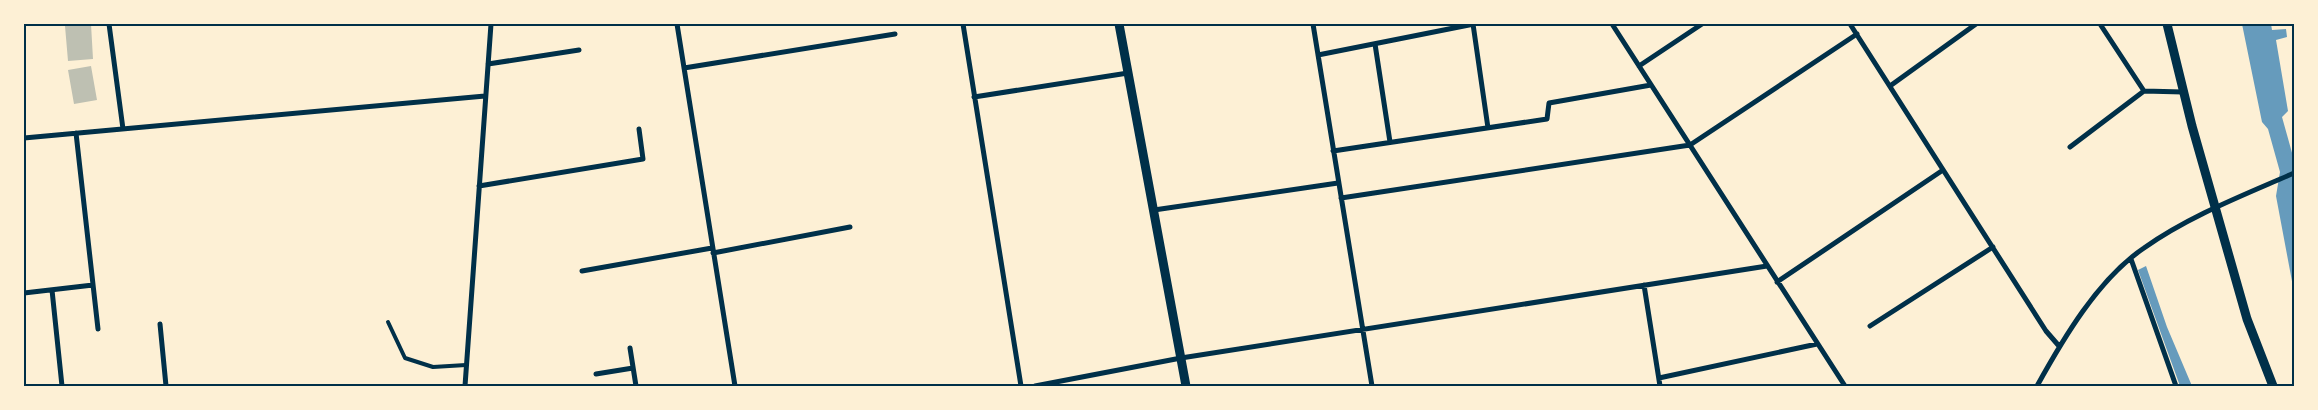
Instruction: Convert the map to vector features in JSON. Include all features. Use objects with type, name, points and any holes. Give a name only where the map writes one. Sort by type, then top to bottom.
[{"type":"street","points":[[109,24],[123,129]]},
{"type":"street","points":[[465,386],[491,24]]},
{"type":"street","points":[[677,24],[735,386]]},
{"type":"street","points":[[962,24],[1022,386]]},
{"type":"street","points":[[1119,24],[1186,386]]},
{"type":"street","points":[[1312,24],[1372,386]]},
{"type":"street","points":[[1318,55],[1473,24],[1488,128]]},
{"type":"street","points":[[1612,24],[1845,386]]},
{"type":"street","points":[[1639,66],[1702,24]]},
{"type":"street","points":[[1850,24],[2046,331],[2060,346]]},
{"type":"street","points":[[1890,86],[1976,24]]},
{"type":"street","points":[[2100,24],[2144,91]]},
{"type":"street","points":[[2168,24],[2183,92],[2247,319],[2273,386]]},
{"type":"street","points":[[684,68],[895,34]]},
{"type":"street","points":[[1341,198],[1690,145],[1857,34]]},
{"type":"street","points":[[1375,44],[1390,142]]},
{"type":"street","points":[[488,64],[579,50]]},
{"type":"street","points":[[974,97],[1128,72]]},
{"type":"street","points":[[1333,151],[1547,119],[1549,103],[1652,85]]},
{"type":"street","points":[[2070,147],[2144,91],[2183,92]]},
{"type":"street","points":[[24,138],[485,96]]},
{"type":"street","points":[[479,186],[643,159],[639,129]]},
{"type":"street","points":[[76,133],[98,329]]},
{"type":"street","points":[[1777,282],[1943,170]]},
{"type":"street","points":[[2037,386],[2060,346],[2098,293],[2142,248],[2182,225],[2294,173]]},
{"type":"street","points":[[1154,210],[1338,182]]},
{"type":"street","points":[[582,270],[850,227]]},
{"type":"street","points":[[1870,326],[1993,247]]},
{"type":"street","points":[[2131,258],[2176,386]]},
{"type":"street","points":[[1035,386],[1181,358],[1767,266]]},
{"type":"street","points":[[24,293],[94,285]]},
{"type":"street","points":[[1644,285],[1660,386]]},
{"type":"street","points":[[52,290],[62,386]]},
{"type":"street","points":[[160,324],[166,386]]},
{"type":"street","points":[[1659,378],[1817,344]]},
{"type":"street","points":[[630,348],[636,386]]},
{"type":"street","points":[[596,374],[633,368]]},
{"type":"lane","points":[[388,322],[405,358],[433,367],[466,365]]},
{"type":"water","points":[[2242,24],[2271,24],[2272,30],[2286,29],[2287,37],[2276,40],[2288,111],[2282,117],[2294,160],[2294,292],[2276,196],[2280,172],[2268,129],[2262,122]]},
{"type":"water","points":[[2146,266],[2167,327],[2192,386],[2180,386],[2138,270]]},
{"type":"building","points":[[91,24],[93,59],[68,61],[65,26]]},
{"type":"building","points":[[91,66],[97,100],[74,104],[68,70]]}]
